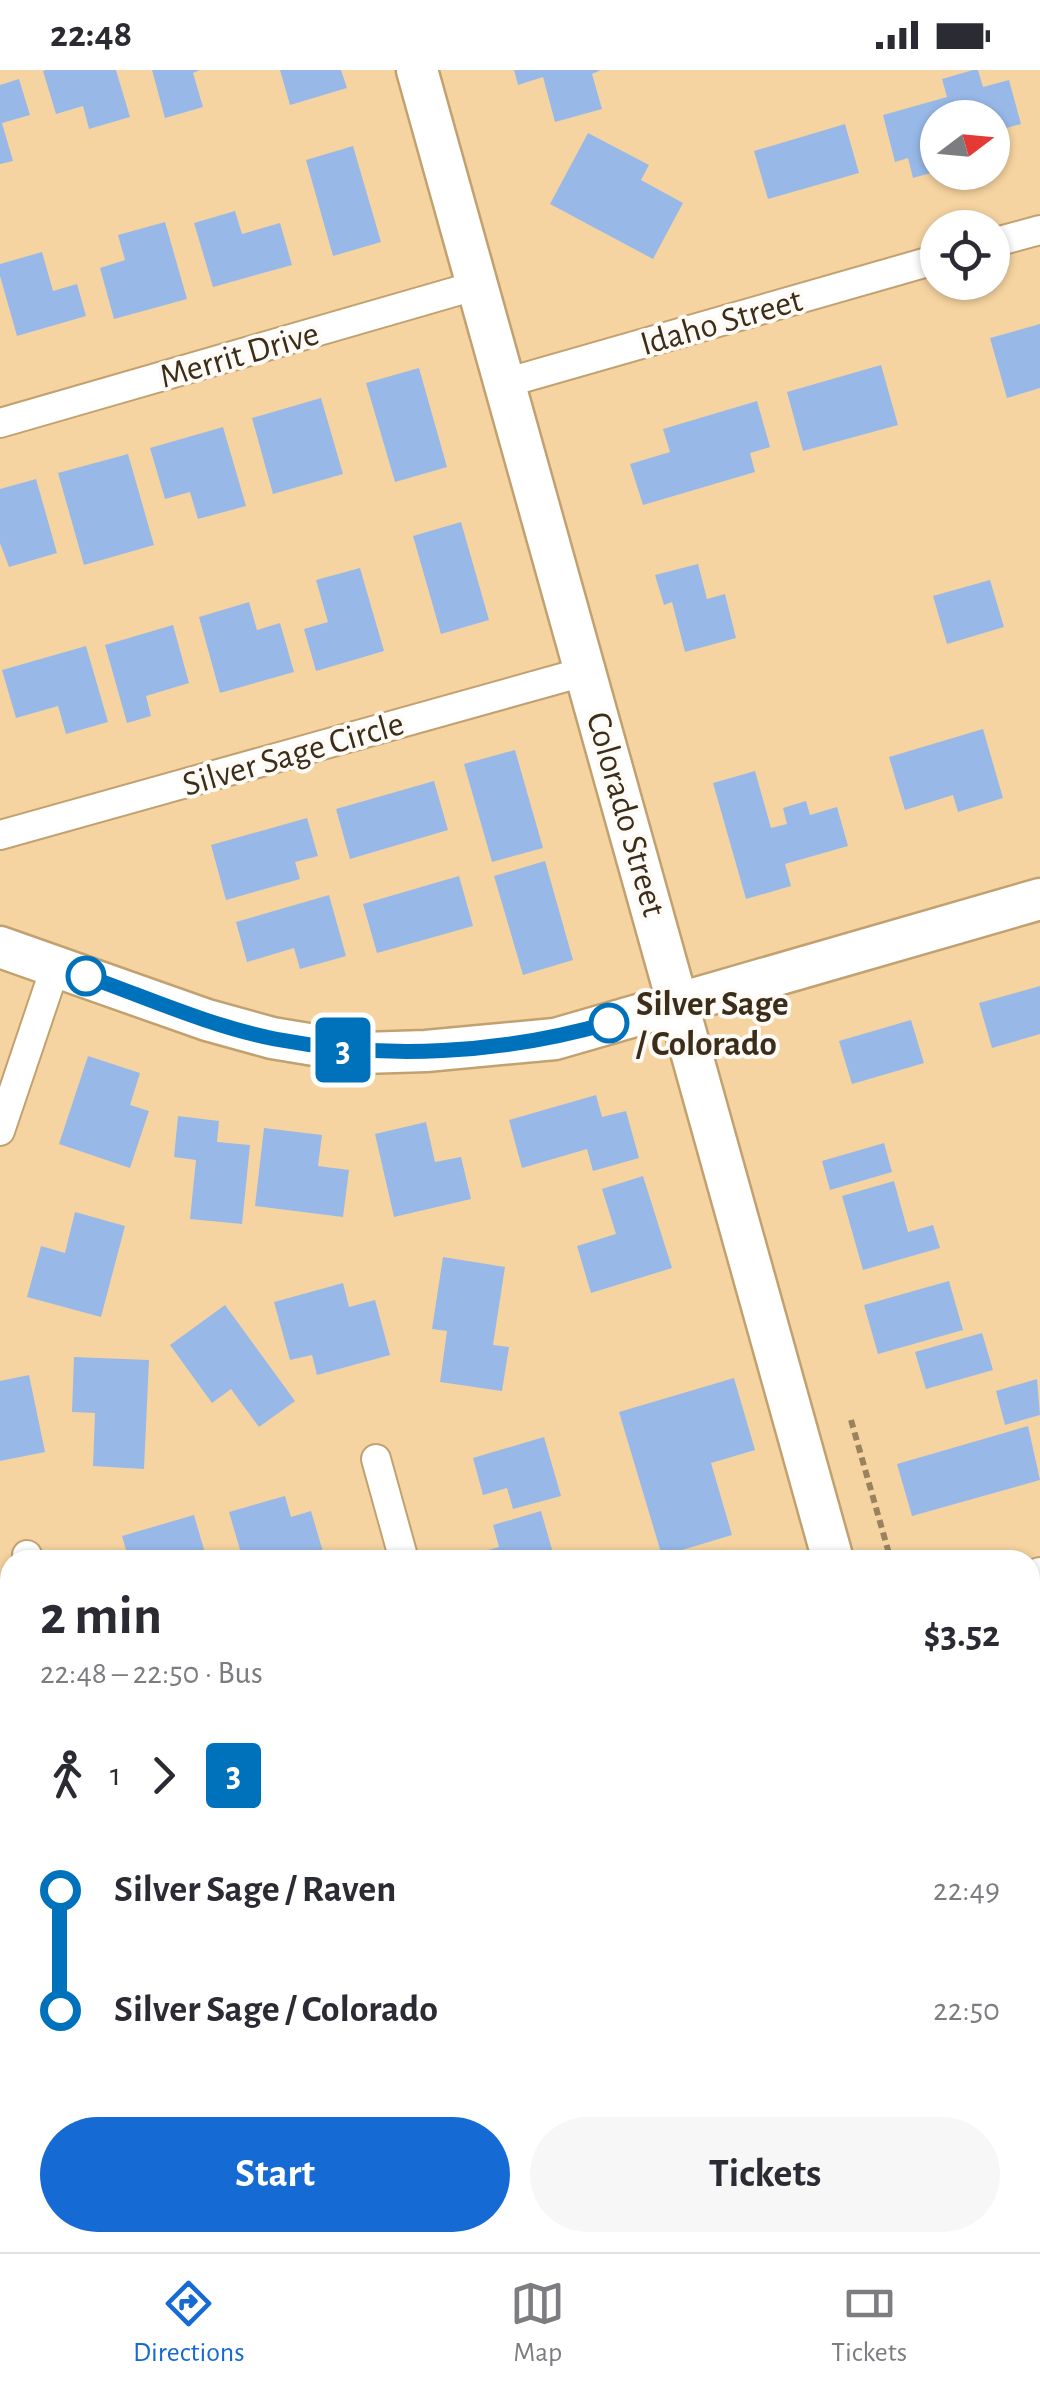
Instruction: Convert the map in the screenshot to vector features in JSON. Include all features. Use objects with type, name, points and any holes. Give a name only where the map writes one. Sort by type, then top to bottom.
[{"type":"street","name":"Colorado Street","points":[[417,70],[830,1550]]},
{"type":"street","points":[[1010,238],[1040,230]]},
{"type":"street","name":"Idaho Street","points":[[505,383],[920,264]]},
{"type":"street","name":"Merrit Drive","points":[[0,424],[478,285]]},
{"type":"street","name":"Silver Sage Circle","points":[[0,835],[586,670]]},
{"type":"street","points":[[0,947],[206,1020],[272,1038],[364,1053],[426,1052],[555,1038],[1040,900]]},
{"type":"street","points":[[0,1131],[56,965]]},
{"type":"street","points":[[376,1458],[401,1550]]},
{"type":"path","points":[[851,1420],[888,1550]]},
{"type":"building","points":[[116,70],[130,117],[89,129],[83,106],[56,114],[43,71]]},
{"type":"building","points":[[152,70],[200,70],[193,73],[203,107],[165,118]]},
{"type":"building","points":[[280,70],[341,70],[347,88],[290,105]]},
{"type":"building","points":[[514,70],[601,70],[592,74],[602,109],[555,122],[543,77],[518,85]]},
{"type":"building","points":[[978,70],[983,87],[1009,80],[1021,124],[1010,127],[1010,100],[936,100],[947,97],[942,79]]},
{"type":"building","points":[[19,79],[30,115],[2,123],[13,161],[0,164],[0,85]]},
{"type":"building","points":[[920,105],[920,176],[913,178],[908,158],[895,162],[883,115]]},
{"type":"building","points":[[845,124],[859,173],[768,199],[754,151]]},
{"type":"building","points":[[588,133],[649,165],[641,180],[683,203],[653,259],[550,204]]},
{"type":"building","points":[[353,146],[381,242],[333,256],[306,160]]},
{"type":"building","points":[[235,211],[242,234],[280,223],[292,265],[213,287],[194,223]]},
{"type":"building","points":[[165,222],[187,299],[114,319],[100,268],[125,260],[118,235]]},
{"type":"building","points":[[42,252],[53,291],[77,284],[86,316],[17,336],[0,264]]},
{"type":"building","points":[[1040,324],[1040,388],[1007,398],[990,338]]},
{"type":"building","points":[[881,365],[898,425],[803,451],[787,392]]},
{"type":"building","points":[[419,368],[447,467],[395,482],[366,383]]},
{"type":"building","points":[[321,398],[343,474],[273,494],[252,418]]},
{"type":"building","points":[[757,401],[770,447],[750,453],[755,472],[643,505],[630,464],[670,452],[663,429]]},
{"type":"building","points":[[223,427],[246,506],[198,519],[190,492],[165,499],[150,448]]},
{"type":"building","points":[[128,454],[154,545],[84,565],[58,473]]},
{"type":"building","points":[[36,479],[57,553],[9,567],[0,543],[0,489]]},
{"type":"building","points":[[461,522],[489,620],[441,634],[413,536]]},
{"type":"building","points":[[698,564],[707,599],[725,594],[736,638],[685,652],[672,602],[664,605],[655,575]]},
{"type":"building","points":[[360,568],[384,651],[316,671],[304,629],[328,622],[316,580]]},
{"type":"building","points":[[990,580],[1004,627],[947,644],[933,596]]},
{"type":"building","points":[[249,602],[257,630],[280,623],[294,672],[220,693],[199,617]]},
{"type":"building","points":[[173,625],[189,683],[146,696],[151,716],[127,723],[105,645]]},
{"type":"building","points":[[86,646],[108,722],[66,734],[58,706],[16,718],[2,670]]},
{"type":"building","points":[[983,729],[1003,798],[958,812],[953,795],[905,810],[889,757]]},
{"type":"building","points":[[515,750],[543,848],[492,862],[464,764]]},
{"type":"building","points":[[755,771],[771,828],[787,824],[783,808],[806,801],[810,815],[837,807],[848,846],[785,864],[791,886],[746,899],[713,783]]},
{"type":"building","points":[[434,781],[448,830],[350,859],[336,809]]},
{"type":"building","points":[[307,818],[318,856],[295,862],[300,879],[226,900],[211,845]]},
{"type":"building","points":[[545,861],[573,960],[523,975],[494,876]]},
{"type":"building","points":[[459,876],[473,926],[377,953],[363,904]]},
{"type":"building","points":[[329,895],[346,956],[300,969],[294,948],[247,962],[236,922]]},
{"type":"building","points":[[1040,986],[1040,1034],[992,1048],[979,1003]]},
{"type":"building","points":[[911,1020],[924,1063],[852,1084],[839,1041]]},
{"type":"building","points":[[88,1056],[140,1073],[130,1105],[149,1111],[130,1168],[59,1144]]},
{"type":"building","points":[[596,1095],[602,1117],[626,1111],[639,1158],[593,1171],[587,1149],[522,1168],[509,1120]]},
{"type":"building","points":[[178,1116],[219,1121],[217,1142],[250,1145],[242,1224],[190,1219],[196,1160],[174,1157]]},
{"type":"building","points":[[426,1122],[435,1162],[461,1157],[471,1199],[394,1217],[375,1134]]},
{"type":"building","points":[[264,1128],[322,1135],[318,1166],[349,1170],[343,1217],[255,1206]]},
{"type":"building","points":[[884,1143],[892,1172],[830,1190],[822,1161]]},
{"type":"building","points":[[643,1176],[672,1268],[591,1293],[577,1246],[616,1234],[602,1189]]},
{"type":"building","points":[[894,1181],[908,1232],[933,1225],[940,1248],[863,1270],[842,1196]]},
{"type":"building","points":[[75,1212],[125,1226],[101,1317],[27,1297],[41,1246],[65,1253]]},
{"type":"building","points":[[443,1257],[505,1267],[493,1345],[509,1347],[502,1391],[440,1382],[447,1331],[432,1329]]},
{"type":"building","points":[[949,1281],[963,1330],[878,1354],[864,1305]]},
{"type":"building","points":[[343,1283],[349,1307],[375,1300],[390,1355],[317,1375],[312,1355],[290,1360],[274,1302]]},
{"type":"building","points":[[225,1305],[295,1401],[259,1427],[231,1389],[212,1403],[170,1345]]},
{"type":"building","points":[[982,1333],[993,1370],[926,1389],[915,1352]]},
{"type":"building","points":[[74,1357],[149,1360],[144,1469],[93,1466],[95,1413],[72,1412]]},
{"type":"building","points":[[29,1375],[45,1452],[0,1461],[0,1381]]},
{"type":"building","points":[[734,1378],[755,1450],[711,1463],[732,1535],[682,1550],[660,1550],[619,1412]]},
{"type":"building","points":[[1037,1379],[1040,1415],[1005,1425],[996,1391]]},
{"type":"building","points":[[1028,1426],[1040,1480],[912,1516],[897,1464]]},
{"type":"building","points":[[544,1437],[561,1496],[513,1509],[507,1488],[483,1495],[473,1458]]},
{"type":"building","points":[[285,1496],[291,1517],[311,1511],[323,1550],[240,1550],[229,1512]]},
{"type":"building","points":[[541,1511],[552,1550],[489,1550],[499,1547],[493,1525]]},
{"type":"building","points":[[194,1515],[204,1550],[126,1550],[122,1536]]},
{"type":"bus line","name":"3","points":[[86,976],[206,1020],[272,1038],[364,1053],[426,1052],[555,1038],[609,1023]]},
{"type":"place","name":"Silver Sage / Colorado","points":[[609,1023]]}]
